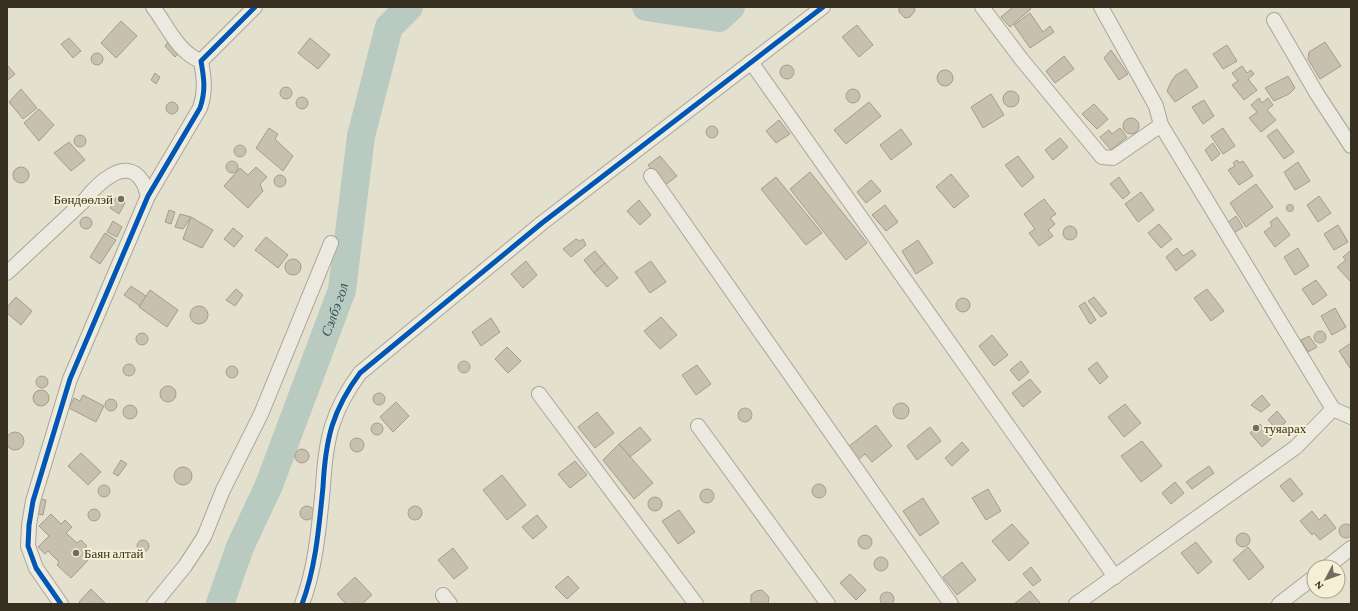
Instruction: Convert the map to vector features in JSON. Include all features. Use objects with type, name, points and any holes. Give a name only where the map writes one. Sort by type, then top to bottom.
[{"type":"street","points":[[153,7],[180,46],[193,58],[201,61]]},
{"type":"street","points":[[201,61],[255,7]]},
{"type":"street","points":[[302,604],[312,571],[319,524],[325,458],[332,427],[347,391],[360,373],[542,223],[823,7]]},
{"type":"street","points":[[982,7],[1022,60],[1102,158],[1113,158],[1161,126]]},
{"type":"street","points":[[1101,7],[1156,106],[1161,126],[1333,409],[1351,418]]},
{"type":"street","points":[[1274,20],[1317,94],[1351,146]]},
{"type":"street","points":[[61,604],[36,568],[28,546],[29,525],[34,501],[70,379],[148,196],[200,108],[205,96],[205,82],[201,61]]},
{"type":"street","points":[[751,62],[1114,576]]},
{"type":"street","points":[[7,273],[84,200],[94,188],[110,175],[127,170],[136,174],[142,181],[148,196]]},
{"type":"street","points":[[650,176],[951,604]]},
{"type":"street","points":[[154,604],[185,566],[204,537],[223,490],[261,414],[331,243]]},
{"type":"street","points":[[539,394],[696,604]]},
{"type":"street","points":[[1076,604],[1296,447],[1333,409]]},
{"type":"street","points":[[698,426],[828,604]]},
{"type":"street","points":[[1337,559],[1351,548]]},
{"type":"street","points":[[1279,604],[1306,583]]},
{"type":"building","points":[[899,7],[914,7],[915,11],[910,17],[905,18],[899,12]]},
{"type":"building","points":[[1013,7],[1029,7],[1031,9],[1010,27],[1001,17]]},
{"type":"building","points":[[1030,13],[1043,32],[1050,26],[1054,32],[1030,48],[1014,25]]},
{"type":"building","points":[[121,21],[137,36],[116,58],[101,43]]},
{"type":"building","points":[[857,25],[873,45],[859,57],[842,37]]},
{"type":"building","points":[[69,38],[81,51],[73,58],[61,44]]},
{"type":"building","points":[[310,38],[330,55],[318,69],[298,53]]},
{"type":"building","points":[[168,42],[179,53],[175,57],[165,46]]},
{"type":"building","points":[[1325,42],[1341,66],[1320,79],[1308,59],[1309,52]]},
{"type":"building","points":[[1227,45],[1237,61],[1223,69],[1213,54]]},
{"type":"building","points":[[1111,50],[1128,74],[1119,80],[1104,58]]},
{"type":"building","points":[[97,53],[101,55],[103,59],[101,63],[97,65],[93,63],[91,59],[93,55]]},
{"type":"building","points":[[1064,56],[1074,69],[1055,83],[1046,71]]},
{"type":"building","points":[[7,65],[15,74],[7,81]]},
{"type":"building","points":[[784,65],[790,65],[794,69],[794,75],[790,79],[784,79],[780,75],[780,69]]},
{"type":"building","points":[[1242,66],[1247,73],[1251,70],[1254,74],[1248,79],[1257,90],[1244,100],[1232,85],[1238,81],[1232,73]]},
{"type":"building","points":[[1186,69],[1198,87],[1175,102],[1167,91],[1176,75]]},
{"type":"building","points":[[942,70],[948,70],[953,75],[951,84],[948,86],[942,86],[937,81],[937,75]]},
{"type":"building","points":[[155,73],[160,77],[156,84],[151,80]]},
{"type":"building","points":[[1288,76],[1295,88],[1289,94],[1274,101],[1265,88]]},
{"type":"building","points":[[286,87],[290,89],[292,93],[290,97],[286,99],[282,97],[280,93],[282,89]]},
{"type":"building","points":[[21,89],[37,108],[23,119],[9,102]]},
{"type":"building","points":[[853,89],[858,91],[860,96],[858,101],[853,103],[848,101],[846,96],[848,91]]},
{"type":"building","points":[[1008,91],[1014,91],[1019,96],[1017,105],[1014,107],[1008,107],[1003,102],[1003,96]]},
{"type":"building","points":[[991,94],[1004,115],[983,128],[971,107]]},
{"type":"building","points":[[302,97],[306,99],[308,103],[306,107],[302,109],[298,107],[296,103],[298,99]]},
{"type":"building","points":[[1259,98],[1262,103],[1268,98],[1273,105],[1267,110],[1276,120],[1261,132],[1249,118],[1257,112],[1251,105]]},
{"type":"building","points":[[1204,100],[1214,116],[1203,124],[1192,107]]},
{"type":"building","points":[[172,102],[176,104],[178,108],[176,112],[172,114],[168,112],[166,108],[168,104]]},
{"type":"building","points":[[869,102],[881,116],[846,144],[834,130]]},
{"type":"building","points":[[1094,104],[1108,119],[1097,129],[1082,114]]},
{"type":"building","points":[[39,109],[54,125],[39,141],[24,123]]},
{"type":"building","points":[[1131,118],[1138,123],[1139,126],[1134,133],[1131,134],[1124,129],[1123,126],[1128,119]]},
{"type":"building","points":[[779,120],[790,134],[776,143],[766,131]]},
{"type":"building","points":[[712,126],[716,128],[718,132],[716,136],[712,138],[708,136],[706,132],[708,128]]},
{"type":"building","points":[[269,128],[278,134],[275,139],[293,156],[283,171],[256,148]]},
{"type":"building","points":[[1120,128],[1127,137],[1111,150],[1100,137],[1109,130],[1112,134]]},
{"type":"building","points":[[1223,128],[1235,146],[1223,154],[1211,136]]},
{"type":"building","points":[[901,129],[912,144],[891,160],[880,145]]},
{"type":"building","points":[[1277,129],[1294,152],[1284,159],[1267,136]]},
{"type":"building","points":[[80,135],[84,137],[86,141],[84,145],[80,147],[76,145],[74,141],[76,137]]},
{"type":"building","points":[[1060,138],[1068,147],[1053,160],[1045,150]]},
{"type":"building","points":[[69,142],[85,160],[71,171],[54,153]]},
{"type":"building","points":[[1213,143],[1220,154],[1212,161],[1205,150]]},
{"type":"building","points":[[240,145],[244,147],[246,151],[244,155],[240,157],[236,155],[234,151],[236,147]]},
{"type":"building","points":[[660,156],[677,176],[664,186],[648,165]]},
{"type":"building","points":[[1018,156],[1034,177],[1022,187],[1005,165]]},
{"type":"building","points":[[1237,160],[1239,163],[1243,161],[1253,176],[1239,185],[1228,170],[1235,166],[1233,163]]},
{"type":"building","points":[[232,161],[236,163],[238,167],[236,171],[232,173],[228,171],[226,167],[228,163]]},
{"type":"building","points":[[1298,162],[1310,181],[1295,190],[1284,172]]},
{"type":"building","points":[[21,167],[28,172],[29,175],[24,182],[21,183],[14,178],[13,175],[18,168]]},
{"type":"building","points":[[256,167],[267,177],[260,184],[263,191],[248,208],[224,186],[240,168],[248,175]]},
{"type":"building","points":[[810,172],[867,243],[846,260],[790,189]]},
{"type":"building","points":[[951,174],[969,196],[954,208],[936,187]]},
{"type":"building","points":[[280,175],[284,177],[286,181],[284,185],[280,187],[276,185],[274,181],[276,177]]},
{"type":"building","points":[[776,177],[822,233],[806,245],[761,189]]},
{"type":"building","points":[[1119,177],[1130,193],[1123,199],[1110,184]]},
{"type":"building","points":[[871,180],[881,191],[866,203],[857,192]]},
{"type":"building","points":[[1256,184],[1273,207],[1246,227],[1230,203]]},
{"type":"building","points":[[1141,192],[1154,210],[1138,222],[1125,204]]},
{"type":"building","points":[[1319,196],[1331,213],[1318,222],[1307,205]]},
{"type":"building","points":[[115,198],[125,203],[119,214],[110,208]]},
{"type":"building","points":[[1044,199],[1056,214],[1050,218],[1055,224],[1048,230],[1053,236],[1039,246],[1029,233],[1035,229],[1024,214]]},
{"type":"building","points":[[639,200],[651,215],[640,225],[627,211]]},
{"type":"building","points":[[1290,204],[1293,205],[1293,211],[1290,212],[1287,211],[1286,208],[1287,205]]},
{"type":"building","points":[[885,205],[898,222],[886,231],[872,215]]},
{"type":"building","points":[[169,210],[175,212],[171,224],[165,222]]},
{"type":"building","points":[[180,214],[191,217],[183,229],[175,227]]},
{"type":"building","points":[[1236,216],[1243,227],[1234,233],[1227,223]]},
{"type":"building","points":[[86,217],[90,219],[92,223],[90,227],[86,229],[82,227],[80,223],[82,219]]},
{"type":"building","points":[[191,217],[213,230],[202,248],[183,239]]},
{"type":"building","points":[[1277,217],[1290,235],[1275,247],[1264,232],[1272,226],[1270,222]]},
{"type":"building","points":[[113,221],[122,227],[117,237],[107,232]]},
{"type":"building","points":[[1159,224],[1172,239],[1161,248],[1148,233]]},
{"type":"building","points":[[1338,225],[1348,242],[1334,250],[1324,234]]},
{"type":"building","points":[[1067,226],[1073,226],[1077,230],[1077,236],[1073,240],[1067,240],[1063,236],[1063,230]]},
{"type":"building","points":[[233,228],[243,236],[234,247],[224,239]]},
{"type":"building","points":[[105,233],[116,240],[100,264],[90,257]]},
{"type":"building","points":[[266,237],[288,255],[278,268],[255,250]]},
{"type":"building","points":[[576,239],[580,241],[583,239],[586,245],[571,257],[563,249]]},
{"type":"building","points":[[918,240],[933,263],[916,274],[902,251]]},
{"type":"building","points":[[1177,248],[1183,256],[1192,250],[1196,255],[1176,271],[1166,257]]},
{"type":"building","points":[[1298,248],[1309,266],[1295,275],[1284,257]]},
{"type":"building","points":[[1351,250],[1351,282],[1337,267],[1346,260],[1343,257]]},
{"type":"building","points":[[595,251],[605,263],[594,273],[584,260]]},
{"type":"building","points":[[290,259],[296,259],[301,264],[299,273],[296,275],[290,275],[285,270],[285,264]]},
{"type":"building","points":[[526,261],[537,275],[523,288],[511,274]]},
{"type":"building","points":[[651,261],[666,282],[650,293],[635,272]]},
{"type":"building","points":[[605,263],[618,278],[607,287],[594,273]]},
{"type":"building","points":[[1316,280],[1327,295],[1313,305],[1302,289]]},
{"type":"building","points":[[131,286],[146,296],[140,306],[124,295]]},
{"type":"building","points":[[236,289],[243,295],[235,306],[226,300]]},
{"type":"building","points":[[1207,289],[1224,311],[1211,321],[1194,298]]},
{"type":"building","points":[[150,290],[178,310],[167,327],[139,307]]},
{"type":"building","points":[[16,297],[32,311],[21,325],[7,313],[7,307]]},
{"type":"building","points":[[1094,297],[1107,313],[1101,317],[1088,301]]},
{"type":"building","points":[[963,298],[968,300],[970,305],[968,310],[963,312],[958,310],[956,305],[958,300]]},
{"type":"building","points":[[1085,302],[1096,320],[1090,324],[1079,306]]},
{"type":"building","points":[[199,306],[205,309],[208,315],[205,321],[199,324],[193,321],[190,315],[193,309]]},
{"type":"building","points":[[1335,308],[1346,327],[1332,335],[1321,316]]},
{"type":"building","points":[[661,317],[677,335],[660,349],[644,331]]},
{"type":"building","points":[[491,318],[500,332],[481,346],[472,332]]},
{"type":"building","points":[[1322,331],[1325,332],[1325,342],[1318,343],[1315,342],[1314,335],[1315,332]]},
{"type":"building","points":[[142,333],[146,335],[148,339],[146,343],[142,345],[138,343],[136,339],[138,335]]},
{"type":"building","points":[[992,335],[1008,355],[994,366],[979,346]]},
{"type":"building","points":[[1309,336],[1317,347],[1308,352],[1301,340]]},
{"type":"building","points":[[1351,343],[1351,367],[1350,368],[1339,351]]},
{"type":"building","points":[[507,347],[521,361],[508,373],[495,359]]},
{"type":"building","points":[[464,361],[468,363],[470,367],[468,371],[464,373],[460,371],[458,367],[460,363]]},
{"type":"building","points":[[1021,361],[1029,372],[1019,381],[1010,370]]},
{"type":"building","points":[[1097,362],[1108,377],[1100,384],[1088,369]]},
{"type":"building","points":[[129,364],[133,366],[135,370],[133,374],[129,376],[125,374],[123,370],[125,366]]},
{"type":"building","points":[[697,365],[711,384],[696,395],[682,375]]},
{"type":"building","points":[[232,366],[236,368],[238,372],[236,376],[232,378],[228,376],[226,372],[228,368]]},
{"type":"building","points":[[42,376],[46,378],[48,382],[46,386],[42,388],[38,386],[36,382],[38,378]]},
{"type":"building","points":[[1030,379],[1041,392],[1023,407],[1012,393]]},
{"type":"building","points":[[168,386],[174,388],[176,394],[174,400],[168,402],[162,400],[160,394],[162,388]]},
{"type":"building","points":[[41,390],[48,395],[49,398],[44,405],[41,406],[34,401],[33,398],[38,391]]},
{"type":"building","points":[[379,393],[383,395],[385,399],[383,403],[379,405],[375,403],[373,399],[375,395]]},
{"type":"building","points":[[83,395],[104,406],[96,422],[69,408],[74,398],[80,401]]},
{"type":"building","points":[[1262,395],[1270,405],[1261,412],[1251,405]]},
{"type":"building","points":[[109,399],[113,399],[117,405],[113,411],[109,411],[105,407],[105,403]]},
{"type":"building","points":[[396,402],[409,416],[393,432],[380,417]]},
{"type":"building","points":[[898,403],[904,403],[909,408],[907,417],[904,419],[898,419],[893,414],[893,408]]},
{"type":"building","points":[[1125,404],[1141,423],[1124,437],[1108,417]]},
{"type":"building","points":[[127,405],[133,405],[137,409],[137,415],[133,419],[127,419],[123,415],[123,409]]},
{"type":"building","points":[[745,408],[750,410],[752,415],[750,420],[745,422],[740,420],[738,415],[740,410]]},
{"type":"building","points":[[1277,411],[1286,422],[1277,430],[1268,420]]},
{"type":"building","points":[[597,412],[614,433],[595,448],[578,427]]},
{"type":"building","points":[[377,423],[381,425],[383,429],[381,433],[377,435],[373,433],[371,429],[373,425]]},
{"type":"building","points":[[1260,424],[1272,438],[1262,447],[1250,433]]},
{"type":"building","points":[[876,425],[892,446],[872,462],[865,454],[858,460],[848,447]]},
{"type":"building","points":[[640,427],[651,440],[630,457],[619,444]]},
{"type":"building","points":[[930,427],[941,441],[917,460],[907,446]]},
{"type":"building","points":[[15,432],[21,435],[24,441],[21,447],[15,450],[9,447],[6,441],[9,435]]},
{"type":"building","points":[[357,438],[362,440],[364,445],[362,450],[357,452],[352,450],[350,445],[352,440]]},
{"type":"building","points":[[1142,441],[1162,466],[1141,482],[1121,456]]},
{"type":"building","points":[[962,442],[969,450],[952,466],[945,458]]},
{"type":"building","points":[[619,444],[653,483],[634,499],[603,460]]},
{"type":"building","points":[[302,449],[307,451],[309,456],[307,461],[302,463],[297,461],[295,456],[297,451]]},
{"type":"building","points":[[81,453],[101,472],[88,485],[68,466]]},
{"type":"building","points":[[121,460],[127,464],[118,476],[113,473]]},
{"type":"building","points":[[575,461],[587,475],[570,488],[558,474]]},
{"type":"building","points":[[1209,466],[1214,473],[1192,489],[1186,482]]},
{"type":"building","points":[[183,467],[189,470],[192,476],[189,482],[183,485],[177,482],[174,476],[177,470]]},
{"type":"building","points":[[502,475],[526,505],[507,520],[483,490]]},
{"type":"building","points":[[1290,478],[1303,494],[1293,502],[1280,486]]},
{"type":"building","points":[[1175,482],[1184,493],[1171,504],[1162,493]]},
{"type":"building","points":[[819,484],[824,486],[826,491],[824,496],[819,498],[814,496],[812,491],[814,486]]},
{"type":"building","points":[[104,485],[108,487],[110,491],[108,495],[104,497],[100,495],[98,491],[100,487]]},
{"type":"building","points":[[707,489],[712,491],[714,496],[712,501],[707,503],[702,501],[700,496],[702,491]]},
{"type":"building","points":[[988,489],[1001,511],[986,520],[972,498]]},
{"type":"building","points":[[655,497],[660,499],[662,504],[660,509],[655,511],[650,509],[648,504],[650,499]]},
{"type":"building","points":[[923,498],[939,523],[920,536],[903,511]]},
{"type":"building","points":[[40,499],[46,500],[43,515],[38,514]]},
{"type":"building","points":[[307,506],[312,508],[314,513],[312,518],[307,520],[302,518],[300,513],[302,508]]},
{"type":"building","points":[[415,506],[420,508],[422,513],[420,518],[415,520],[410,518],[408,513],[410,508]]},
{"type":"building","points":[[94,509],[98,511],[100,515],[98,519],[94,521],[90,519],[88,515],[90,511]]},
{"type":"building","points":[[679,510],[695,532],[678,544],[662,521]]},
{"type":"building","points":[[1312,511],[1319,520],[1325,514],[1336,528],[1320,540],[1314,533],[1312,535],[1300,521]]},
{"type":"building","points":[[51,514],[61,524],[65,520],[72,527],[66,533],[77,543],[81,540],[87,546],[84,549],[92,556],[71,578],[57,565],[59,562],[48,551],[45,554],[38,547],[49,536],[39,526]]},
{"type":"building","points":[[537,515],[547,527],[533,539],[522,527]]},
{"type":"building","points":[[1012,524],[1029,543],[1009,561],[992,541]]},
{"type":"building","points":[[1346,524],[1351,526],[1353,531],[1351,536],[1346,538],[1341,536],[1339,531],[1341,526]]},
{"type":"building","points":[[1243,533],[1248,535],[1250,540],[1248,545],[1243,547],[1238,545],[1236,540],[1238,535]]},
{"type":"building","points":[[865,535],[870,537],[872,542],[870,547],[865,549],[860,547],[858,542],[860,537]]},
{"type":"building","points":[[143,540],[147,542],[149,546],[147,550],[143,552],[139,550],[137,546],[139,542]]},
{"type":"building","points":[[1196,542],[1212,562],[1198,574],[1181,553]]},
{"type":"building","points":[[1248,547],[1264,567],[1249,580],[1233,560]]},
{"type":"building","points":[[453,548],[468,568],[454,579],[438,560]]},
{"type":"building","points":[[881,557],[886,559],[888,564],[886,569],[881,571],[876,569],[874,564],[876,559]]},
{"type":"building","points":[[962,562],[976,580],[957,595],[943,577]]},
{"type":"building","points":[[1031,567],[1041,580],[1033,586],[1023,574]]},
{"type":"building","points":[[850,574],[866,590],[856,600],[840,583]]},
{"type":"building","points":[[568,576],[579,588],[567,599],[555,587]]},
{"type":"building","points":[[355,577],[372,595],[362,604],[346,604],[337,594]]},
{"type":"building","points":[[91,589],[106,604],[81,604],[79,602]]},
{"type":"building","points":[[762,590],[769,597],[768,604],[751,604],[751,595],[756,591]]},
{"type":"building","points":[[1030,591],[1041,604],[1014,604]]},
{"type":"building","points":[[887,592],[892,594],[894,599],[892,604],[887,606],[882,604],[880,599],[882,594]]},
{"type":"waterway","name":"Сэлбэ гол","points":[[220,604],[240,547],[269,485],[342,290],[361,136],[389,27],[409,7]]},
{"type":"waterway","name":"Сэлбэ гол","points":[[646,7],[719,18],[731,7]]},
{"type":"cycle path","points":[[61,604],[36,568],[28,546],[29,525],[33,501],[70,379],[148,196],[200,108],[204,84],[201,61],[255,7]]},
{"type":"cycle path","points":[[302,604],[314,561],[326,456],[330,434],[340,405],[360,373],[542,223],[823,7]]},
{"type":"place","name":"Бөндөөлэй","points":[[121,199]]},
{"type":"place","name":"туяарах","points":[[1256,428]]},
{"type":"place","name":"Баян алтай","points":[[76,553]]}]
